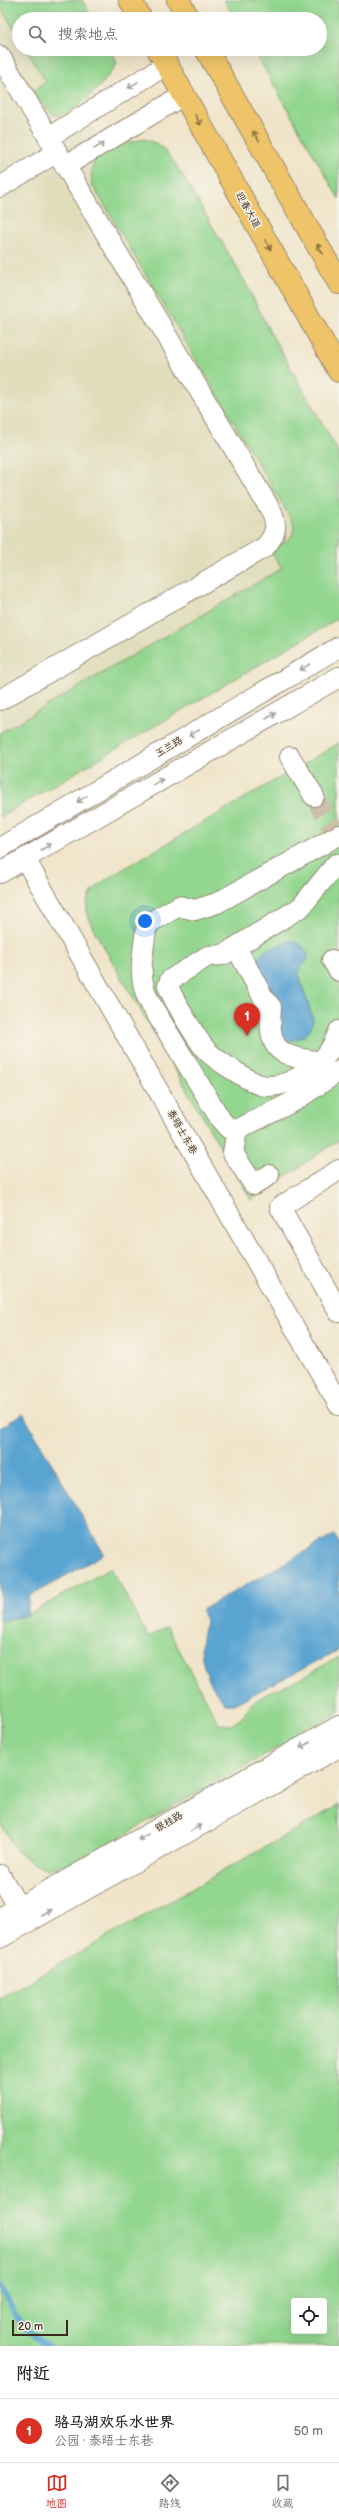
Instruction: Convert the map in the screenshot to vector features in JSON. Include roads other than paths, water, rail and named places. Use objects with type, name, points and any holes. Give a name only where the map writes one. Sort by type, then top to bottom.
[{"type":"main road","points":[[130,0],[137,12]]},
{"type":"main road","points":[[178,0],[185,12]]},
{"type":"main road","points":[[210,56],[339,283]]},
{"type":"main road","name":"迎春大道","points":[[162,57],[339,371]]},
{"type":"street","points":[[0,56],[276,521],[276,532],[265,547],[0,700]]},
{"type":"street","points":[[57,152],[162,57]]},
{"type":"street","points":[[0,187],[57,152],[184,95]]},
{"type":"street","name":"玉兰路","points":[[0,848],[339,647]]},
{"type":"street","points":[[0,874],[339,677]]},
{"type":"street","points":[[290,757],[314,796]]},
{"type":"street","points":[[333,835],[337,867],[318,886],[301,908],[223,955],[208,956],[170,980],[168,986],[171,994],[208,1053],[242,1076],[260,1085],[274,1086],[286,1083],[331,1067],[296,1100],[237,1130],[228,1128],[221,1120],[145,994],[141,973],[147,924],[178,906],[195,910],[217,903],[333,835]]},
{"type":"street","name":"泰晤士东巷","points":[[25,859],[339,1405]]},
{"type":"street","points":[[236,947],[263,997],[271,1007],[270,1025],[272,1039],[279,1049],[291,1057],[331,1067]]},
{"type":"street","points":[[331,1067],[330,1052],[339,1031]]},
{"type":"street","points":[[237,1130],[233,1153],[254,1185],[270,1175]]},
{"type":"street","points":[[339,1170],[280,1207],[339,1312]]},
{"type":"street","name":"银桂路","points":[[0,1938],[23,1915],[339,1726]]},
{"type":"street","name":"银桂路","points":[[0,1918],[23,1915],[339,1747]]},
{"type":"street","points":[[0,1875],[23,1915]]},
{"type":"water","points":[[292,940],[303,947],[308,953],[307,961],[298,972],[313,1020],[308,1033],[297,1039],[288,1041],[281,1037],[256,961],[264,951]]},
{"type":"water","points":[[23,1414],[104,1554],[30,1596],[27,1615],[0,1621],[0,1428]]},
{"type":"water","points":[[334,1535],[339,1543],[339,1650],[234,1704],[225,1704],[212,1686],[204,1666],[201,1645],[206,1623],[202,1610]]},
{"type":"waterway","points":[[0,2287],[23,2327],[48,2346]]},
{"type":"tunnel","points":[[314,796],[332,827]]},
{"type":"place","name":"骆马湖欢乐水世界","points":[[247,1036]]}]
